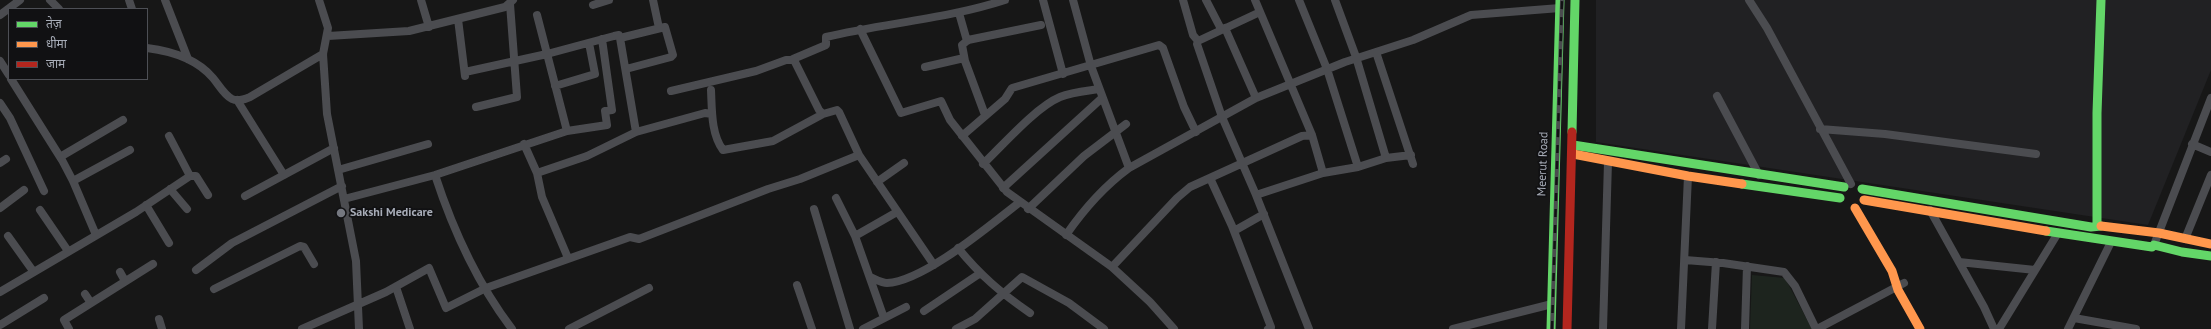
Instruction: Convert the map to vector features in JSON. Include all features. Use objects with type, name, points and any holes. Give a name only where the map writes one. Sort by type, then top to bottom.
[{"type":"street","points":[[9,8],[20,0]]},
{"type":"street","points":[[50,0],[58,8]]},
{"type":"street","points":[[165,0],[188,59]]},
{"type":"street","points":[[319,0],[326,18],[328,36],[323,54],[327,114],[356,261],[359,329]]},
{"type":"street","points":[[421,0],[429,27]]},
{"type":"street","points":[[593,5],[609,0]]},
{"type":"street","points":[[653,0],[659,28]]},
{"type":"street","points":[[671,91],[761,70],[826,45],[826,37],[860,29],[959,13],[1005,0]]},
{"type":"street","points":[[1043,0],[1063,74]]},
{"type":"street","points":[[1073,0],[1091,66],[1129,168]]},
{"type":"street","points":[[1183,0],[1193,35],[1198,41],[1197,44],[1222,117],[1264,214],[1309,329]]},
{"type":"street","points":[[1206,0],[1223,28],[1256,98]]},
{"type":"street","points":[[1255,0],[1312,135],[1323,173]]},
{"type":"street","points":[[1299,0],[1327,69],[1358,167]]},
{"type":"street","points":[[1335,0],[1356,58],[1386,158]]},
{"type":"street","points":[[1567,329],[1573,149],[1575,0]]},
{"type":"street","points":[[1749,0],[1767,28],[1848,186]]},
{"type":"street","points":[[2096,225],[2097,113],[2101,0]]},
{"type":"street","points":[[328,36],[409,31],[458,19],[512,2],[517,97],[476,108]]},
{"type":"street","points":[[1066,235],[1088,205],[1110,183],[1129,168],[1256,98],[1289,83],[1356,58],[1413,40],[1471,15],[1560,4]]},
{"type":"street","name":"Meerut Road","points":[[1551,329],[1560,4]]},
{"type":"street","points":[[1198,41],[1260,12]]},
{"type":"street","points":[[959,13],[967,41]]},
{"type":"street","points":[[537,15],[567,131]]},
{"type":"street","points":[[458,19],[465,75],[588,42],[617,35],[620,38],[665,26],[673,55],[626,69]]},
{"type":"street","points":[[984,115],[964,58],[962,45],[967,41],[1041,25]]},
{"type":"street","points":[[860,29],[901,113],[941,101],[946,114],[1003,188],[1028,209],[1112,267],[1150,302],[1174,329]]},
{"type":"street","points":[[620,38],[636,132]]},
{"type":"street","points":[[344,199],[435,175],[524,144],[567,131],[607,125],[605,111],[612,110],[602,39]]},
{"type":"street","points":[[555,86],[595,74],[588,42]]},
{"type":"street","points":[[962,136],[984,115],[1005,99],[1012,88],[1091,66],[1154,46],[1161,46],[1184,107],[1196,132]]},
{"type":"street","points":[[148,48],[171,53],[188,59],[201,67],[233,100],[250,97],[323,54]]},
{"type":"street","points":[[1376,52],[1413,164]]},
{"type":"street","points":[[925,67],[964,58]]},
{"type":"street","points":[[792,59],[796,62],[819,110],[823,114]]},
{"type":"street","points":[[0,61],[8,73]]},
{"type":"street","points":[[594,66],[605,65]]},
{"type":"street","points":[[12,80],[60,157],[73,181],[96,235]]},
{"type":"street","points":[[983,164],[1031,118],[1054,100],[1066,95],[1099,89]]},
{"type":"street","points":[[711,90],[712,114],[718,142],[724,150],[749,147],[773,141],[823,114],[836,110],[839,112],[859,155],[934,265]]},
{"type":"street","points":[[1717,96],[1759,175]]},
{"type":"street","points":[[1003,188],[1102,98]]},
{"type":"street","points":[[2154,245],[2211,98]]},
{"type":"street","points":[[237,100],[284,175]]},
{"type":"street","points":[[0,103],[10,118],[44,190]]},
{"type":"street","points":[[537,172],[588,156],[636,132],[705,113],[712,114]]},
{"type":"street","points":[[60,157],[123,120]]},
{"type":"street","points":[[1028,209],[1084,156],[1126,124]]},
{"type":"street","points":[[1820,129],[1885,134],[2036,154]]},
{"type":"street","points":[[1112,267],[1183,192],[1241,163],[1302,136],[1312,135]]},
{"type":"street","points":[[169,136],[190,176]]},
{"type":"street","points":[[1556,142],[1596,159],[1608,162],[1688,176],[1840,198]]},
{"type":"street","points":[[338,170],[428,144]]},
{"type":"street","points":[[524,144],[537,172],[542,197],[568,258]]},
{"type":"street","points":[[2192,144],[2211,152]]},
{"type":"street","points":[[245,196],[334,148]]},
{"type":"street","points":[[1556,152],[1573,149],[1598,149],[1759,175],[1848,186],[2091,227],[2096,225],[2159,233],[2211,244]]},
{"type":"street","points":[[1596,159],[1598,149]]},
{"type":"street","points":[[73,181],[130,150]]},
{"type":"street","points":[[302,329],[396,287],[429,268],[446,308],[486,288],[630,237],[639,239],[768,189],[800,180],[859,155]]},
{"type":"street","points":[[1256,196],[1323,173],[1358,167],[1386,158],[1411,155]]},
{"type":"street","points":[[1603,329],[1608,162]]},
{"type":"street","points":[[877,182],[904,163]]},
{"type":"street","points":[[435,175],[453,226],[486,288],[512,329]]},
{"type":"street","points":[[2185,239],[2211,175]]},
{"type":"street","points":[[0,292],[146,205],[190,176],[196,176],[208,195]]},
{"type":"street","points":[[1680,329],[1685,260],[1688,176]]},
{"type":"street","points":[[1210,178],[1234,231],[1271,327],[1268,329]]},
{"type":"street","points":[[196,270],[232,243],[342,186]]},
{"type":"street","points":[[1840,198],[1848,186]]},
{"type":"street","points":[[170,189],[187,209]]},
{"type":"street","points":[[1862,189],[1864,200]]},
{"type":"street","points":[[0,208],[24,190]]},
{"type":"street","points":[[836,198],[855,236],[884,318]]},
{"type":"street","points":[[1840,198],[1844,205],[1855,208],[1929,329]]},
{"type":"street","points":[[1855,208],[1864,200]]},
{"type":"street","points":[[1864,200],[1930,210],[2111,242],[2152,247],[2154,245],[2182,252],[2211,256]]},
{"type":"street","points":[[870,277],[886,283],[904,278],[934,265],[1020,202]]},
{"type":"street","points":[[146,205],[169,243]]},
{"type":"street","points":[[814,209],[850,329]]},
{"type":"street","points":[[40,210],[68,251]]},
{"type":"street","points":[[1930,210],[1984,307],[1994,329]]},
{"type":"street","points":[[855,236],[897,212]]},
{"type":"street","points":[[1234,231],[1264,214]]},
{"type":"street","points":[[1999,329],[2058,232]]},
{"type":"street","points":[[8,236],[33,271]]},
{"type":"street","points":[[2068,329],[2111,242]]},
{"type":"street","points":[[214,289],[300,246],[304,247],[314,264]]},
{"type":"street","points":[[958,248],[979,274],[1003,295],[1030,313]]},
{"type":"street","points":[[1685,260],[1716,262],[1784,272],[1795,286],[1816,329],[1899,282]]},
{"type":"street","points":[[1712,329],[1716,262]]},
{"type":"street","points":[[1959,262],[2035,270]]},
{"type":"street","points":[[69,329],[64,320],[153,264]]},
{"type":"street","points":[[1745,329],[1747,266]]},
{"type":"street","points":[[120,272],[125,281]]},
{"type":"street","points":[[924,311],[979,274]]},
{"type":"street","points":[[956,329],[968,326],[1022,277],[1069,303],[1104,329]]},
{"type":"street","points":[[1899,282],[1920,329]]},
{"type":"street","points":[[797,285],[812,329]]},
{"type":"street","points":[[396,287],[410,329]]},
{"type":"street","points":[[569,329],[649,288]]},
{"type":"street","points":[[85,294],[90,303]]},
{"type":"street","points":[[0,325],[44,298]]},
{"type":"street","points":[[1453,329],[1552,304]]},
{"type":"street","points":[[863,329],[906,307]]},
{"type":"street","points":[[2074,318],[2136,329]]},
{"type":"street","points":[[159,319],[162,329]]},
{"type":"shaded area","points":[[1596,0],[2211,0],[2211,70],[2148,225],[1596,142]]},
{"type":"shaded area","points":[[1752,275],[1785,278],[1812,329],[1750,329]]},
{"type":"railway","points":[[1552,329],[1562,0]]},
{"type":"traffic: fast","points":[[1551,329],[1560,0]]},
{"type":"traffic: fast","points":[[1572,132],[1575,0]]},
{"type":"traffic: fast","points":[[2097,225],[2097,113],[2101,0]]},
{"type":"traffic: fast","points":[[1573,145],[1844,187]]},
{"type":"traffic: fast","points":[[1742,184],[1840,198]]},
{"type":"traffic: fast","points":[[1862,189],[2091,227],[2101,226]]},
{"type":"traffic: fast","points":[[2046,231],[2152,247],[2154,245],[2182,252],[2211,256]]},
{"type":"traffic: slow","points":[[1573,154],[1688,176],[1742,184]]},
{"type":"traffic: slow","points":[[1864,200],[2046,231]]},
{"type":"traffic: slow","points":[[1855,208],[1892,271],[1898,290],[1920,329]]},
{"type":"traffic: slow","points":[[2101,226],[2159,233],[2211,244]]},
{"type":"traffic: jam","points":[[1567,329],[1572,132]]},
{"type":"place","name":"Sakshi Medicare","points":[[341,213]]}]
